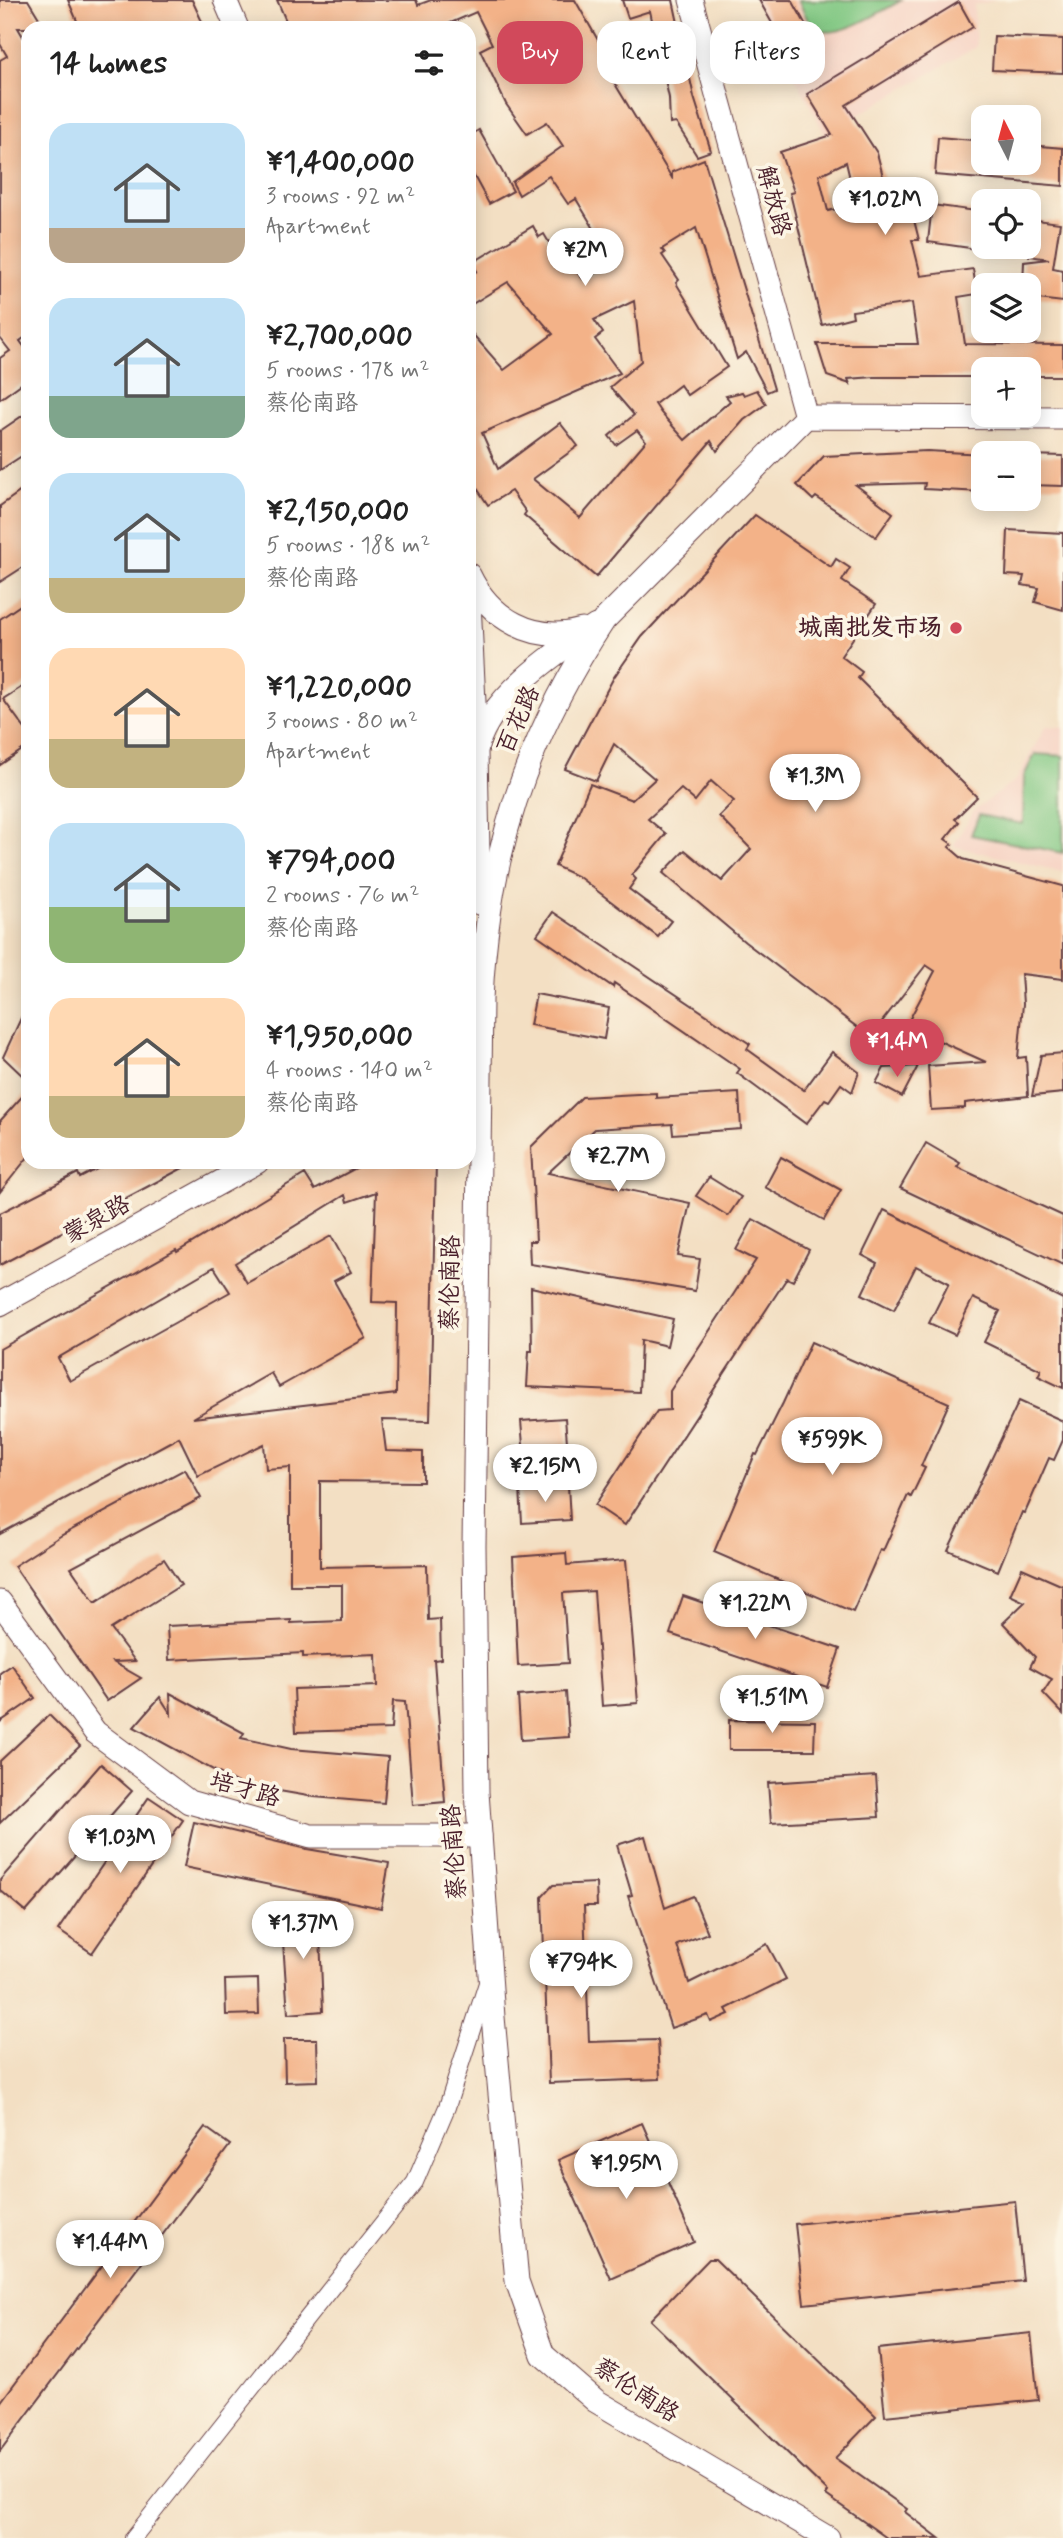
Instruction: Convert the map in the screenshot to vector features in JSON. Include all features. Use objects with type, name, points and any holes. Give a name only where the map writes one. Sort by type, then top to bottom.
[{"type":"street","points":[[225,0],[234,21]]},
{"type":"street","name":"解放路","points":[[691,0],[806,417]]},
{"type":"street","points":[[806,417],[1063,418]]},
{"type":"street","name":"百花路","points":[[481,1000],[476,751],[483,727],[495,711],[551,655],[604,621],[806,417]]},
{"type":"street","points":[[476,588],[492,610],[518,627],[548,634],[563,634],[604,621]]},
{"type":"street","name":"百花路","points":[[481,1000],[493,878],[514,800],[556,700],[604,621]]},
{"type":"street","points":[[476,1013],[481,1000]]},
{"type":"street","name":"蔡伦南路","points":[[476,1087],[481,1000]]},
{"type":"street","name":"蒙泉路","points":[[0,1304],[244,1169]]},
{"type":"street","name":"蔡伦南路","points":[[474,1169],[474,1546],[480,1836],[517,2281],[543,2356],[596,2401],[828,2538]]},
{"type":"street","name":"培才路","points":[[0,1602],[95,1732],[189,1802],[311,1836],[480,1836]]},
{"type":"street","points":[[132,2538],[415,2182],[447,2107],[490,1974]]},
{"type":"shaded area","points":[[755,0],[997,0],[974,5],[976,47],[825,134],[799,84],[825,84],[825,21],[766,21]]},
{"type":"shaded area","points":[[1046,726],[1063,727],[1063,872],[953,846],[974,811],[1016,780]]},
{"type":"green space","points":[[798,0],[902,0],[856,24],[830,32],[825,32],[825,21],[809,21]]},
{"type":"green space","points":[[1035,754],[1063,756],[1063,853],[971,835],[979,815],[1023,824],[1024,776]]},
{"type":"building","points":[[0,0],[28,0],[41,21],[21,21],[21,28],[18,28],[21,33],[21,384],[0,399],[0,358],[10,351],[0,338],[0,60],[7,56],[0,44]]},
{"type":"building","points":[[68,0],[192,0],[202,21],[77,21]]},
{"type":"building","points":[[277,0],[416,0],[418,5],[431,0],[575,0],[597,38],[597,84],[615,84],[672,178],[672,172],[704,159],[774,389],[767,392],[746,352],[737,359],[696,228],[662,249],[665,253],[662,255],[679,280],[676,283],[727,367],[687,395],[680,385],[655,404],[661,413],[685,440],[730,401],[726,396],[742,392],[744,395],[757,390],[766,404],[744,420],[717,451],[711,441],[596,577],[524,515],[526,512],[511,491],[488,505],[476,487],[476,338],[504,370],[553,334],[508,282],[476,302],[476,261],[533,226],[539,237],[544,234],[563,266],[568,262],[583,279],[614,264],[598,231],[596,232],[576,199],[568,204],[549,176],[519,195],[512,182],[563,146],[547,122],[527,134],[506,104],[480,50],[492,44],[476,12],[455,21],[286,21]],"holes":[[[634,301],[641,361],[610,387],[634,415],[609,436],[616,445],[637,430],[646,441],[580,518],[533,479],[578,446],[560,423],[498,469],[482,433],[620,373],[595,339],[603,333],[594,320]]]},
{"type":"building","points":[[622,0],[673,0],[678,21],[652,21],[650,11],[628,18]]},
{"type":"building","points":[[759,0],[792,0],[804,21],[771,21]]},
{"type":"building","points":[[959,2],[973,27],[846,105],[877,153],[888,196],[907,192],[919,240],[912,240],[921,276],[973,269],[971,295],[958,297],[965,344],[1063,345],[1063,376],[1041,376],[1041,357],[971,357],[971,377],[875,377],[848,379],[850,384],[827,376],[817,344],[918,344],[912,303],[852,311],[853,317],[822,325],[790,193],[794,192],[780,152],[832,135],[807,94]],"holes":[[[846,162],[856,204],[828,211],[819,175]]]},
{"type":"building","points":[[994,36],[1063,39],[1063,73],[992,70]]},
{"type":"building","points":[[666,84],[691,84],[711,151],[697,156],[676,123],[670,124]]},
{"type":"building","points":[[479,130],[513,191],[489,204],[476,180],[476,132]]},
{"type":"building","points":[[938,137],[971,140],[971,175],[1041,175],[1041,146],[1063,148],[1063,186],[935,175]]},
{"type":"building","points":[[932,205],[971,210],[971,248],[928,242]]},
{"type":"building","points":[[1041,221],[1060,223],[1053,268],[1063,270],[1063,302],[1041,299],[1041,273],[1024,273],[1024,262],[1049,259],[1041,258]]},
{"type":"building","points":[[21,417],[21,456],[0,470],[0,431]]},
{"type":"building","points":[[927,451],[971,453],[971,491],[924,489],[925,483],[856,485],[893,513],[876,537],[816,497],[813,500],[797,485],[824,456]]},
{"type":"building","points":[[1041,455],[1063,456],[1063,486],[1041,485]]},
{"type":"building","points":[[21,491],[21,568],[0,582],[0,506]]},
{"type":"building","points":[[755,515],[831,567],[836,559],[850,568],[842,581],[876,604],[841,656],[862,672],[858,678],[977,797],[955,819],[959,822],[945,839],[952,844],[949,847],[963,859],[1063,886],[1063,979],[1021,974],[1023,1004],[1018,1058],[1026,1057],[1028,1096],[965,1103],[965,1108],[931,1110],[928,1066],[986,1062],[906,1026],[935,971],[926,965],[870,1037],[745,942],[663,873],[685,850],[722,881],[751,849],[719,816],[734,801],[711,781],[695,801],[681,789],[648,819],[666,834],[632,875],[636,879],[629,889],[671,921],[658,937],[579,877],[555,866],[590,784],[632,800],[655,779],[614,744],[596,781],[565,769],[614,677],[642,637]]},
{"type":"building","points":[[1008,530],[1063,533],[1063,610],[1035,602],[1039,588],[1022,585],[1024,576],[1006,575]]},
{"type":"building","points":[[21,605],[21,687],[3,699],[21,723],[21,751],[0,765],[0,619]]},
{"type":"building","points":[[553,912],[750,1044],[747,1049],[804,1090],[832,1052],[859,1072],[852,1092],[841,1084],[829,1101],[825,1099],[806,1124],[737,1073],[740,1069],[614,983],[613,987],[537,935]]},
{"type":"building","points":[[536,994],[609,1008],[604,1039],[530,1025]]},
{"type":"building","points":[[21,1018],[21,1074],[3,1057]]},
{"type":"building","points":[[1063,1053],[1063,1093],[1032,1096],[1041,1055]]},
{"type":"building","points":[[918,1066],[902,1097],[876,1083],[884,1068]]},
{"type":"building","points":[[656,1093],[656,1098],[739,1093],[741,1129],[673,1134],[672,1124],[595,1129],[548,1173],[690,1203],[678,1256],[700,1259],[695,1291],[530,1264],[529,1241],[536,1241],[531,1147],[582,1097]]},
{"type":"building","points":[[21,1098],[21,1166],[0,1192],[0,1121]]},
{"type":"building","points":[[926,1143],[960,1163],[957,1167],[1063,1216],[1063,1265],[900,1188]]},
{"type":"building","points":[[781,1157],[841,1190],[824,1220],[765,1187]]},
{"type":"building","points":[[97,1169],[181,1169],[0,1265],[0,1213],[78,1173],[80,1178]]},
{"type":"building","points":[[354,1169],[436,1169],[430,1421],[382,1420],[386,1451],[423,1452],[423,1482],[320,1481],[320,1567],[427,1565],[428,1620],[440,1619],[441,1659],[434,1660],[445,1802],[413,1805],[405,1702],[393,1701],[391,1729],[296,1732],[294,1689],[377,1686],[376,1654],[303,1657],[303,1653],[169,1660],[167,1626],[291,1620],[291,1623],[342,1621],[342,1585],[290,1585],[290,1467],[266,1469],[264,1444],[198,1476],[179,1437],[0,1534],[0,1349],[176,1250],[177,1252],[305,1174],[315,1190]],"holes":[[[376,1192],[372,1302],[397,1303],[396,1394],[193,1418],[271,1373],[279,1387],[366,1338],[334,1281],[351,1272],[331,1236],[247,1283],[235,1263],[345,1195],[347,1202]],[[214,1267],[230,1292],[70,1381],[58,1358]]]},
{"type":"building","points":[[709,1177],[741,1197],[728,1216],[696,1196]]},
{"type":"building","points":[[884,1210],[1063,1299],[1063,1388],[1038,1376],[1041,1370],[984,1342],[1000,1311],[973,1298],[955,1335],[929,1323],[949,1283],[916,1266],[894,1310],[862,1294],[877,1263],[862,1255]]},
{"type":"building","points":[[753,1219],[809,1250],[793,1281],[787,1278],[625,1525],[595,1505],[657,1411],[670,1410],[670,1391],[756,1260],[736,1250]]},
{"type":"building","points":[[531,1287],[673,1319],[667,1346],[641,1340],[639,1392],[527,1387],[529,1351],[532,1351]]},
{"type":"building","points":[[811,1342],[949,1403],[921,1466],[925,1468],[911,1497],[908,1495],[883,1551],[880,1550],[853,1612],[714,1552],[755,1454],[757,1455],[783,1403]]},
{"type":"building","points":[[1019,1401],[1063,1421],[1063,1440],[1054,1460],[1049,1458],[1025,1513],[1022,1512],[998,1571],[948,1550]]},
{"type":"building","points":[[565,1418],[568,1454],[524,1457],[521,1421]]},
{"type":"building","points":[[185,1469],[201,1498],[71,1568],[95,1603],[164,1559],[181,1585],[111,1629],[135,1661],[113,1662],[141,1678],[107,1701],[14,1566],[62,1535]]},
{"type":"building","points":[[568,1485],[570,1520],[522,1523],[520,1488]]},
{"type":"building","points":[[566,1553],[567,1565],[626,1560],[638,1703],[602,1706],[594,1591],[563,1593],[568,1663],[518,1666],[513,1557]]},
{"type":"building","points":[[1022,1568],[1063,1586],[1063,1714],[1043,1693],[1052,1679],[1030,1667],[1035,1657],[1003,1623],[1025,1602],[1010,1595]]},
{"type":"building","points":[[683,1596],[840,1649],[827,1687],[670,1634]]},
{"type":"building","points":[[12,1665],[35,1698],[0,1722],[0,1673]]},
{"type":"building","points":[[566,1692],[569,1737],[521,1740],[518,1696]]},
{"type":"building","points":[[170,1693],[244,1733],[241,1738],[291,1749],[388,1757],[384,1803],[314,1797],[239,1784],[134,1727],[160,1697],[171,1714]]},
{"type":"building","points":[[49,1715],[80,1746],[0,1823],[0,1761]]},
{"type":"building","points":[[729,1720],[815,1721],[814,1750],[729,1750]]},
{"type":"building","points":[[101,1764],[132,1791],[26,1912],[0,1890],[0,1880]]},
{"type":"building","points":[[876,1776],[879,1817],[771,1823],[768,1783]]},
{"type":"building","points":[[149,1797],[183,1820],[92,1953],[58,1930]]},
{"type":"building","points":[[194,1822],[307,1849],[389,1863],[381,1908],[184,1867]]},
{"type":"building","points":[[645,1836],[665,1908],[693,1896],[708,1933],[677,1945],[689,1983],[767,1944],[786,1979],[726,2009],[729,2014],[711,2022],[708,2015],[671,2028],[628,1896],[632,1895],[617,1845]]},
{"type":"building","points":[[596,1883],[597,1906],[584,1906],[589,2042],[658,2040],[660,2079],[549,2083],[542,1897],[553,1885]]},
{"type":"building","points":[[319,1910],[323,2011],[288,2014],[281,1913]]},
{"type":"building","points":[[258,1979],[259,2014],[226,2015],[225,1980]]},
{"type":"building","points":[[284,2039],[317,2039],[318,2081],[285,2082]]},
{"type":"building","points":[[642,2123],[694,2242],[611,2279],[558,2160]]},
{"type":"building","points":[[205,2127],[230,2145],[0,2451],[0,2403]]},
{"type":"building","points":[[1015,2201],[1023,2281],[804,2304],[795,2224]]},
{"type":"building","points":[[709,2259],[715,2259],[876,2416],[835,2458],[907,2509],[905,2512],[939,2538],[887,2538],[826,2495],[828,2492],[650,2320]]},
{"type":"building","points":[[1031,2333],[1038,2400],[885,2416],[878,2349]]},
{"type":"place","name":"城南批发市场","points":[[956,628]]}]
